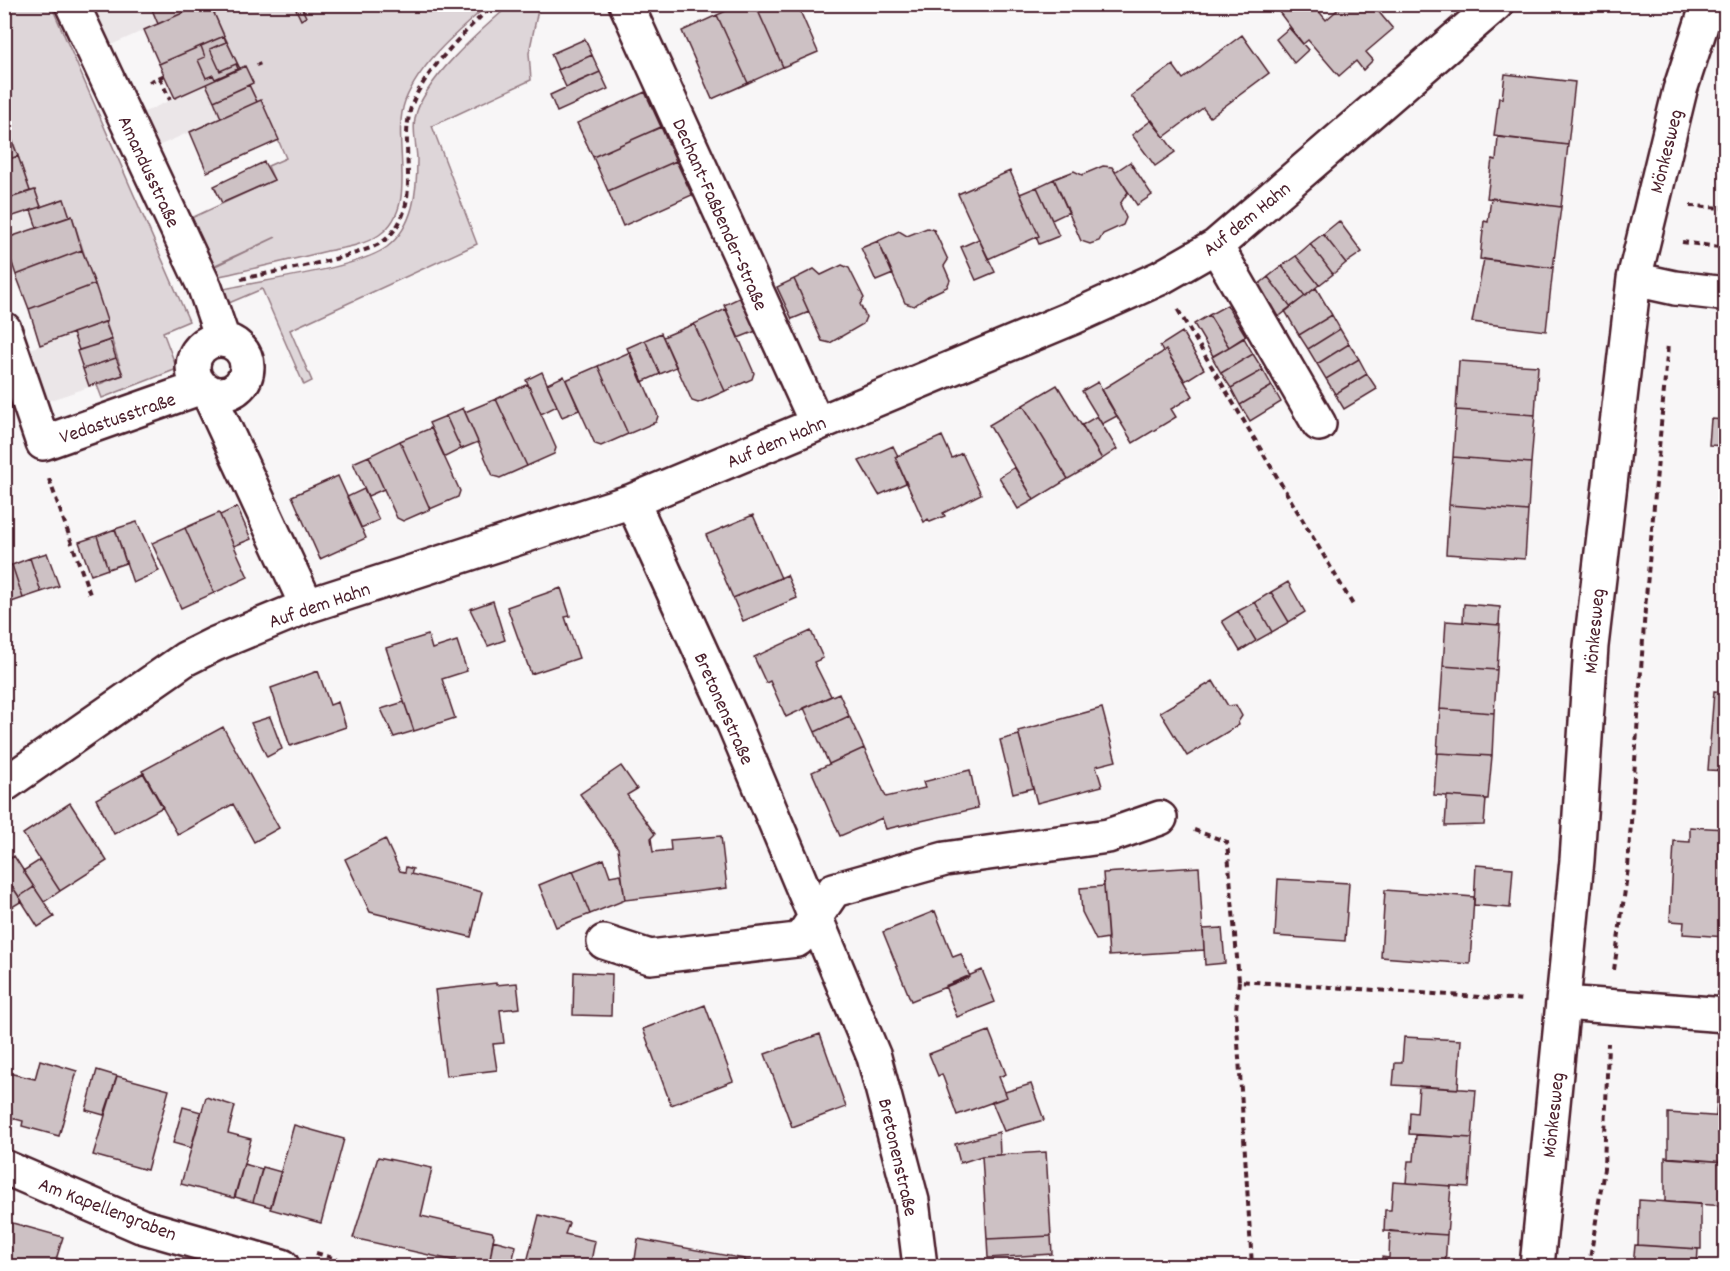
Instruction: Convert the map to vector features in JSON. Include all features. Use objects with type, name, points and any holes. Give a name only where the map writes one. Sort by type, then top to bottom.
[{"type":"street","name":"Amandusstraße","points":[[72,4],[205,288],[223,340]]},
{"type":"street","name":"Dechant-Faßbender-Straße","points":[[626,4],[817,424]]},
{"type":"street","name":"Auf dem Hahn","points":[[4,785],[185,659],[215,644],[307,606],[632,501],[1160,278],[1216,246],[1496,4]]},
{"type":"street","name":"Mönkesweg","points":[[1537,1266],[1577,860],[1590,646],[1634,279],[1680,90],[1708,4]]},
{"type":"street","points":[[1216,246],[1318,424]]},
{"type":"street","points":[[1634,279],[1676,288],[1725,294]]},
{"type":"street","name":"Vedastusstraße","points":[[4,329],[43,443],[204,388]]},
{"type":"street","points":[[204,388],[214,394],[232,392],[244,380],[247,371],[244,354],[239,347],[223,340],[205,344],[194,359],[195,377],[204,388],[307,606]]},
{"type":"street","name":"Bretonenstraße","points":[[632,501],[734,724],[874,1057],[912,1201],[920,1266]]},
{"type":"street","points":[[604,942],[650,957],[797,939],[804,934],[834,890],[945,860],[1108,837],[1160,818]]},
{"type":"street","points":[[1563,1003],[1725,1015]]},
{"type":"street","name":"Am Kapellengraben","points":[[4,1167],[141,1226],[264,1264]]},
{"type":"path","points":[[205,288],[365,252],[385,240],[398,224],[408,200],[408,136],[412,103],[423,83],[494,4]]},
{"type":"path","points":[[162,76],[170,100]]},
{"type":"path","points":[[1688,206],[1725,208]]},
{"type":"path","points":[[1682,242],[1725,248]]},
{"type":"path","points":[[1160,278],[1353,605]]},
{"type":"path","points":[[1589,1266],[1605,1169],[1610,1006],[1628,868],[1645,609],[1668,338],[1676,288]]},
{"type":"path","points":[[43,443],[40,454],[91,597]]},
{"type":"path","points":[[1160,818],[1227,842],[1239,981],[1237,1022],[1252,1266]]},
{"type":"path","points":[[1239,981],[1563,1003]]},
{"type":"shaded area","points":[[5,5],[51,5],[189,321],[163,332],[177,369],[102,398],[97,385],[123,375],[72,216],[70,217],[63,199],[41,207],[35,190],[30,191],[5,118]]},
{"type":"shaded area","points":[[111,5],[156,5],[158,24],[111,45],[96,11]]},
{"type":"shaded area","points":[[210,5],[488,5],[430,61],[405,101],[401,117],[402,191],[399,208],[392,223],[379,235],[352,246],[216,277],[211,268],[276,237],[211,267],[189,219],[274,180],[268,166],[286,158],[261,101],[257,102],[249,85],[253,83],[245,67],[240,69]]},
{"type":"shaded area","points":[[510,5],[539,5],[529,53],[531,80],[432,126],[477,244],[290,330],[312,381],[304,385],[262,289],[229,303],[224,289],[354,262],[373,255],[396,239],[408,218],[415,196],[417,160],[414,124],[420,104],[428,89],[454,57]]},
{"type":"shaded area","points":[[206,84],[221,118],[156,147],[140,114]]},
{"type":"shaded area","points":[[31,210],[37,228],[5,239],[4,219]]},
{"type":"shaded area","points":[[73,333],[89,387],[48,401],[30,349]]},
{"type":"building","points":[[156,4],[203,4],[158,24],[151,7]]},
{"type":"building","points":[[203,4],[210,4],[224,36],[159,64],[144,30]]},
{"type":"building","points":[[300,4],[306,17],[301,20],[294,5]]},
{"type":"building","points":[[741,4],[755,4],[783,67],[748,83],[717,15]]},
{"type":"building","points":[[755,4],[797,4],[818,52],[783,67]]},
{"type":"building","points":[[1273,4],[1313,4],[1326,20],[1344,4],[1372,4],[1393,29],[1366,52],[1373,60],[1363,70],[1356,61],[1339,76],[1308,40],[1303,44]]},
{"type":"building","points":[[717,15],[748,83],[712,99],[682,31]]},
{"type":"building","points":[[1289,28],[1308,50],[1294,63],[1276,39]]},
{"type":"building","points":[[1242,35],[1269,73],[1210,117],[1203,108],[1164,137],[1131,96],[1173,65],[1183,79]]},
{"type":"building","points":[[224,36],[240,69],[175,98],[159,64]]},
{"type":"building","points":[[224,36],[226,42],[210,49],[220,71],[236,64],[238,69],[215,79],[213,75],[206,78],[198,60],[205,57],[201,46]]},
{"type":"building","points":[[585,39],[592,55],[558,70],[551,54]]},
{"type":"building","points":[[592,55],[600,72],[566,87],[558,70]]},
{"type":"building","points":[[245,66],[253,83],[214,101],[206,84]]},
{"type":"building","points":[[600,72],[608,89],[557,112],[550,95]]},
{"type":"building","points":[[1505,74],[1575,82],[1568,145],[1494,136],[1499,97],[1502,99]]},
{"type":"building","points":[[249,85],[257,102],[221,118],[214,101]]},
{"type":"building","points":[[645,92],[661,127],[593,157],[577,123]]},
{"type":"building","points":[[261,100],[279,140],[207,172],[190,132]]},
{"type":"building","points":[[1152,120],[1175,152],[1155,166],[1132,135]]},
{"type":"building","points":[[4,121],[18,156],[4,161]]},
{"type":"building","points":[[661,127],[676,161],[608,191],[593,157]]},
{"type":"building","points":[[1498,137],[1568,145],[1561,207],[1487,198],[1492,159],[1496,160]]},
{"type":"building","points":[[18,156],[30,191],[4,200],[4,161]]},
{"type":"building","points":[[676,161],[692,195],[623,226],[608,191]]},
{"type":"building","points":[[264,162],[274,180],[222,203],[214,186]]},
{"type":"building","points":[[1130,162],[1152,195],[1137,205],[1115,172]]},
{"type":"building","points":[[1103,166],[1112,167],[1128,192],[1120,204],[1126,218],[1123,225],[1103,234],[1099,241],[1090,244],[1081,241],[1054,179],[1074,171],[1082,175]]},
{"type":"building","points":[[1010,171],[1039,236],[988,259],[958,194]]},
{"type":"building","points":[[1054,179],[1069,212],[1052,220],[1037,187]]},
{"type":"building","points":[[1037,187],[1059,236],[1039,244],[1036,237],[1039,236],[1020,194]]},
{"type":"building","points":[[35,190],[41,207],[4,219],[4,200]]},
{"type":"building","points":[[1491,198],[1561,207],[1553,268],[1480,259],[1484,221],[1488,222]]},
{"type":"building","points":[[64,199],[70,217],[37,228],[31,210]]},
{"type":"building","points":[[72,216],[82,250],[16,275],[4,239]]},
{"type":"building","points":[[1339,221],[1362,252],[1346,263],[1323,234]]},
{"type":"building","points":[[927,228],[934,230],[948,260],[944,266],[950,280],[947,287],[914,306],[905,303],[878,241],[899,231],[907,236]]},
{"type":"building","points":[[1323,234],[1346,263],[1333,274],[1310,244]]},
{"type":"building","points":[[979,239],[995,272],[976,280],[961,247]]},
{"type":"building","points":[[878,241],[893,274],[876,281],[861,248]]},
{"type":"building","points":[[1310,244],[1333,274],[1319,285],[1296,256]]},
{"type":"building","points":[[82,250],[95,284],[29,309],[16,275]]},
{"type":"building","points":[[1296,256],[1319,285],[1305,296],[1282,266]]},
{"type":"building","points":[[1484,259],[1553,268],[1546,331],[1472,322]]},
{"type":"building","points":[[842,265],[849,268],[864,298],[860,304],[866,317],[863,324],[830,343],[822,341],[794,279],[814,269],[821,275]]},
{"type":"building","points":[[1282,266],[1305,296],[1291,307],[1268,277]]},
{"type":"building","points":[[1268,277],[1291,307],[1276,319],[1253,289]]},
{"type":"building","points":[[794,279],[809,312],[792,319],[777,287]]},
{"type":"building","points":[[95,284],[107,321],[40,345],[29,309]]},
{"type":"building","points":[[1316,288],[1332,315],[1299,335],[1285,311]]},
{"type":"building","points":[[741,297],[756,331],[738,338],[724,305]]},
{"type":"building","points":[[1227,305],[1246,336],[1229,347],[1209,315]]},
{"type":"building","points":[[726,309],[754,373],[752,379],[725,391],[694,324]]},
{"type":"building","points":[[1209,315],[1229,347],[1213,356],[1194,324]]},
{"type":"building","points":[[1332,315],[1340,329],[1308,349],[1299,335]]},
{"type":"building","points":[[105,322],[112,340],[79,350],[73,333]]},
{"type":"building","points":[[694,324],[725,391],[698,403],[692,401],[663,337]]},
{"type":"building","points":[[1340,329],[1349,344],[1317,364],[1308,349]]},
{"type":"building","points":[[1182,332],[1204,369],[1185,381],[1166,350],[1163,352],[1160,346]]},
{"type":"building","points":[[661,333],[676,367],[660,374],[645,340]]},
{"type":"building","points":[[1244,338],[1253,354],[1221,373],[1212,357]]},
{"type":"building","points":[[110,340],[116,358],[83,369],[77,351]]},
{"type":"building","points":[[645,340],[660,374],[642,382],[627,348]]},
{"type":"building","points":[[1349,344],[1359,359],[1326,379],[1317,364]]},
{"type":"building","points":[[1166,350],[1193,396],[1171,409],[1176,417],[1133,443],[1101,390]]},
{"type":"building","points":[[630,352],[658,416],[656,422],[628,434],[598,366]]},
{"type":"building","points":[[1253,354],[1263,370],[1231,388],[1221,373]]},
{"type":"building","points":[[116,358],[123,375],[89,386],[83,369]]},
{"type":"building","points":[[1359,359],[1367,374],[1335,394],[1326,379]]},
{"type":"building","points":[[1459,361],[1538,366],[1535,415],[1456,410]]},
{"type":"building","points":[[598,366],[628,434],[601,446],[595,444],[566,380]]},
{"type":"building","points":[[1263,370],[1272,386],[1240,405],[1231,388]]},
{"type":"building","points":[[542,372],[557,406],[541,414],[526,380]]},
{"type":"building","points":[[1367,374],[1377,389],[1344,409],[1335,394]]},
{"type":"building","points":[[564,376],[579,410],[562,417],[547,384]]},
{"type":"building","points":[[1098,382],[1117,416],[1102,424],[1082,391]]},
{"type":"building","points":[[528,384],[556,448],[554,454],[527,466],[496,399]]},
{"type":"building","points":[[1057,385],[1102,459],[1068,479],[1023,405]]},
{"type":"building","points":[[1272,386],[1281,402],[1250,421],[1240,405]]},
{"type":"building","points":[[496,399],[527,466],[500,478],[493,476],[465,412]]},
{"type":"building","points":[[1023,405],[1068,479],[1034,500],[989,425]]},
{"type":"building","points":[[463,408],[478,442],[461,449],[446,416]]},
{"type":"building","points":[[1456,410],[1535,415],[1531,463],[1453,457]]},
{"type":"building","points":[[446,416],[461,449],[445,457],[429,423]]},
{"type":"building","points":[[1097,416],[1117,449],[1102,459],[1082,425]]},
{"type":"building","points":[[1711,419],[1726,420],[1726,446],[1709,445]]},
{"type":"building","points":[[431,428],[460,491],[458,497],[430,509],[400,441]]},
{"type":"building","points":[[942,436],[952,458],[962,453],[981,494],[943,513],[945,516],[924,522],[895,457]]},
{"type":"building","points":[[400,441],[430,509],[403,521],[397,518],[369,456]]},
{"type":"building","points":[[893,446],[906,483],[879,495],[859,461]]},
{"type":"building","points":[[1723,451],[1726,451],[1726,499],[1720,499]]},
{"type":"building","points":[[369,456],[384,489],[368,496],[353,463]]},
{"type":"building","points":[[1453,457],[1531,463],[1528,511],[1449,505]]},
{"type":"building","points":[[1015,467],[1034,500],[1018,509],[999,477]]},
{"type":"building","points":[[338,476],[366,538],[320,559],[292,496]]},
{"type":"building","points":[[364,489],[379,520],[361,528],[347,497]]},
{"type":"building","points":[[1449,505],[1528,511],[1525,559],[1446,554]]},
{"type":"building","points":[[237,507],[251,539],[234,546],[220,515]]},
{"type":"building","points":[[219,513],[248,577],[214,593],[185,528]]},
{"type":"building","points":[[753,515],[781,578],[733,598],[706,535]]},
{"type":"building","points":[[137,522],[159,571],[133,583],[115,529]]},
{"type":"building","points":[[185,528],[214,593],[181,608],[152,543]]},
{"type":"building","points":[[115,529],[126,563],[108,569],[97,536]]},
{"type":"building","points":[[97,536],[108,569],[91,575],[79,542]]},
{"type":"building","points":[[47,553],[59,586],[41,592],[30,558]]},
{"type":"building","points":[[30,558],[41,592],[23,598],[12,565]]},
{"type":"building","points":[[12,565],[23,598],[6,604],[4,567]]},
{"type":"building","points":[[787,575],[797,598],[743,621],[733,598]]},
{"type":"building","points":[[1288,582],[1305,612],[1289,622],[1271,592]]},
{"type":"building","points":[[561,588],[570,616],[565,617],[579,658],[531,674],[507,607]]},
{"type":"building","points":[[1271,592],[1289,622],[1272,632],[1255,602]]},
{"type":"building","points":[[493,601],[505,640],[488,646],[470,609]]},
{"type":"building","points":[[1255,602],[1272,632],[1256,641],[1238,611]]},
{"type":"building","points":[[1464,604],[1500,607],[1499,625],[1463,622]]},
{"type":"building","points":[[1238,611],[1256,641],[1240,651],[1222,621]]},
{"type":"building","points":[[1446,621],[1500,625],[1497,670],[1443,666]]},
{"type":"building","points":[[811,631],[823,658],[814,662],[831,696],[786,717],[770,681],[766,683],[754,657]]},
{"type":"building","points":[[428,635],[432,649],[457,641],[467,671],[442,679],[455,718],[414,731],[386,648]]},
{"type":"building","points":[[1443,666],[1497,670],[1494,713],[1440,709]]},
{"type":"building","points":[[318,671],[330,705],[338,702],[346,727],[290,746],[271,688]]},
{"type":"building","points":[[1213,681],[1228,706],[1236,705],[1242,716],[1238,722],[1239,725],[1187,756],[1160,712]]},
{"type":"building","points":[[1714,691],[1726,692],[1726,771],[1708,770]]},
{"type":"building","points":[[839,693],[849,716],[815,732],[804,708]]},
{"type":"building","points":[[404,702],[414,731],[394,737],[381,709]]},
{"type":"building","points":[[1102,708],[1116,761],[1096,766],[1102,786],[1037,803],[1018,731]]},
{"type":"building","points":[[1440,709],[1494,713],[1492,756],[1437,753]]},
{"type":"building","points":[[849,716],[864,748],[829,764],[815,732]]},
{"type":"building","points":[[270,717],[282,749],[267,757],[251,723]]},
{"type":"building","points":[[223,727],[279,828],[254,842],[233,804],[178,835],[142,771]]},
{"type":"building","points":[[1019,735],[1033,788],[1013,793],[1000,740]]},
{"type":"building","points":[[864,748],[886,797],[925,788],[923,782],[970,770],[978,808],[886,829],[882,818],[840,836],[812,772]]},
{"type":"building","points":[[1437,753],[1492,756],[1488,799],[1434,795]]},
{"type":"building","points":[[621,766],[637,789],[627,795],[655,834],[651,838],[653,852],[671,850],[670,840],[721,836],[727,888],[625,900],[618,848],[580,794]]},
{"type":"building","points":[[144,773],[163,807],[114,834],[96,799]]},
{"type":"building","points":[[1447,796],[1486,799],[1484,825],[1445,826]]},
{"type":"building","points":[[70,803],[107,861],[60,891],[23,834]]},
{"type":"building","points":[[1690,827],[1726,829],[1726,937],[1683,934],[1684,922],[1670,921],[1674,841],[1690,842]]},
{"type":"building","points":[[385,839],[400,871],[405,872],[406,867],[413,869],[411,874],[482,892],[471,937],[370,912],[345,859]]},
{"type":"building","points":[[14,856],[34,887],[19,897],[4,874],[4,862]]},
{"type":"building","points":[[604,859],[610,876],[621,874],[625,900],[590,914],[573,871]]},
{"type":"building","points":[[40,860],[60,891],[44,902],[23,871]]},
{"type":"building","points":[[1476,865],[1513,868],[1510,908],[1474,905]]},
{"type":"building","points":[[1199,867],[1204,950],[1109,956],[1103,873]]},
{"type":"building","points":[[573,871],[590,914],[556,927],[539,885]]},
{"type":"building","points":[[4,874],[22,901],[4,912]]},
{"type":"building","points":[[1278,879],[1349,883],[1345,941],[1275,936]]},
{"type":"building","points":[[1104,886],[1108,938],[1096,940],[1082,912],[1080,888]]},
{"type":"building","points":[[34,887],[54,917],[38,927],[19,897]]},
{"type":"building","points":[[1385,890],[1474,897],[1470,964],[1381,957]]},
{"type":"building","points":[[935,911],[953,957],[961,954],[970,977],[911,1001],[883,932]]},
{"type":"building","points":[[1222,928],[1225,963],[1205,965],[1203,929]]},
{"type":"building","points":[[982,970],[995,1002],[957,1017],[945,986]]},
{"type":"building","points":[[574,972],[612,974],[611,1016],[573,1015]]},
{"type":"building","points":[[496,983],[496,985],[517,983],[520,1008],[500,1010],[504,1043],[493,1044],[497,1070],[446,1076],[435,990]]},
{"type":"building","points":[[705,1005],[733,1081],[671,1105],[643,1029]]},
{"type":"building","points":[[989,1031],[1006,1074],[999,1077],[1007,1097],[957,1115],[942,1074],[938,1076],[929,1054]]},
{"type":"building","points":[[820,1034],[846,1107],[792,1127],[765,1054]]},
{"type":"building","points":[[1404,1037],[1461,1040],[1458,1089],[1393,1085],[1395,1063],[1402,1063]]},
{"type":"building","points":[[1720,1041],[1726,1042],[1726,1061],[1719,1061]]},
{"type":"building","points":[[40,1060],[77,1071],[59,1136],[22,1126],[23,1121],[4,1116],[4,1072],[35,1079]]},
{"type":"building","points":[[1719,1061],[1726,1061],[1726,1080],[1718,1079]]},
{"type":"building","points":[[97,1070],[117,1076],[104,1115],[86,1110]]},
{"type":"building","points":[[117,1076],[169,1090],[147,1170],[93,1155]]},
{"type":"building","points":[[1718,1079],[1726,1080],[1726,1098],[1717,1098]]},
{"type":"building","points":[[1031,1084],[1044,1120],[1004,1131],[992,1102],[1007,1097],[1005,1092]]},
{"type":"building","points":[[1419,1086],[1476,1090],[1472,1138],[1409,1134],[1410,1112],[1417,1113]]},
{"type":"building","points":[[206,1097],[235,1106],[228,1133],[251,1139],[234,1198],[181,1184]]},
{"type":"building","points":[[1717,1098],[1726,1098],[1726,1117],[1716,1116]]},
{"type":"building","points":[[183,1107],[201,1112],[191,1148],[173,1143]]},
{"type":"building","points":[[1668,1113],[1726,1117],[1726,1162],[1668,1158]]},
{"type":"building","points":[[294,1125],[344,1139],[321,1223],[270,1209]]},
{"type":"building","points":[[999,1132],[1000,1155],[982,1156],[960,1163],[955,1144]]},
{"type":"building","points":[[1416,1135],[1472,1138],[1469,1187],[1406,1183],[1408,1161],[1414,1161]]},
{"type":"building","points":[[1046,1152],[1051,1236],[987,1239],[982,1156]]},
{"type":"building","points":[[378,1157],[432,1168],[421,1216],[492,1232],[494,1236],[489,1266],[478,1266],[353,1238]]},
{"type":"building","points":[[1665,1157],[1726,1162],[1726,1206],[1665,1202]]},
{"type":"building","points":[[244,1164],[262,1169],[253,1202],[235,1197]]},
{"type":"building","points":[[263,1167],[281,1172],[271,1207],[253,1202]]},
{"type":"building","points":[[1393,1182],[1451,1186],[1447,1235],[1384,1231],[1385,1210],[1391,1210]]},
{"type":"building","points":[[1639,1200],[1701,1204],[1701,1249],[1638,1245]]},
{"type":"building","points":[[4,1213],[11,1215],[4,1237]]},
{"type":"building","points":[[539,1215],[569,1223],[565,1234],[595,1241],[590,1266],[526,1266]]},
{"type":"building","points":[[9,1222],[63,1237],[54,1266],[4,1266],[4,1237]]},
{"type":"building","points":[[1390,1231],[1447,1235],[1445,1266],[1381,1266],[1382,1257],[1389,1258]]},
{"type":"building","points":[[1051,1236],[1052,1254],[988,1258],[987,1239]]},
{"type":"building","points":[[638,1239],[745,1259],[744,1266],[634,1266]]},
{"type":"building","points":[[493,1240],[516,1246],[511,1266],[489,1266]]},
{"type":"building","points":[[1635,1245],[1698,1249],[1697,1266],[1633,1266]]},
{"type":"building","points":[[57,1258],[86,1266],[54,1266]]},
{"type":"building","points":[[745,1260],[763,1263],[763,1266],[744,1266]]}]
